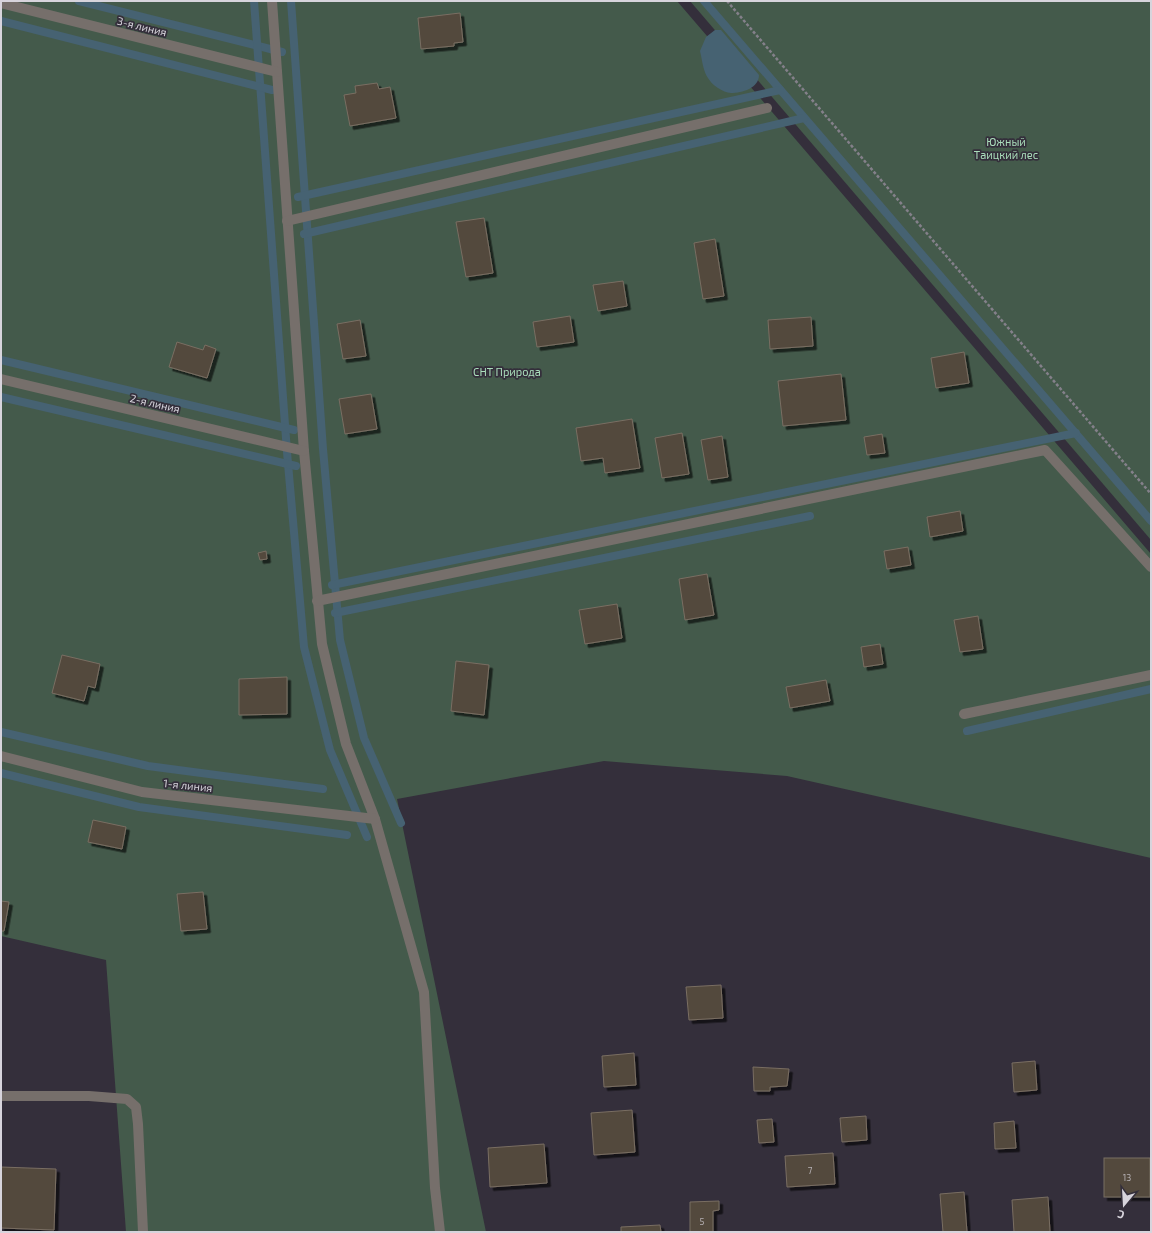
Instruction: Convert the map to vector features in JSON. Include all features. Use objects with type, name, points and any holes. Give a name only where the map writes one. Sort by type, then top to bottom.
[{"type":"street","points":[[272,1],[304,451],[322,644],[346,744],[375,819],[424,992],[435,1188],[440,1232]]},
{"type":"street","name":"3-я линия","points":[[1,3],[277,72]]},
{"type":"street","points":[[288,221],[767,108]]},
{"type":"street","name":"2-я линия","points":[[1,379],[304,451]]},
{"type":"street","points":[[317,602],[1045,450],[1151,567]]},
{"type":"street","points":[[964,714],[1151,675]]},
{"type":"street","name":"1-я линия","points":[[1,756],[142,792],[375,819]]},
{"type":"street","points":[[1,1096],[89,1096],[127,1099],[136,1107],[143,1232]]},
{"type":"path","points":[[727,1],[1151,494]]},
{"type":"green space","name":"СНТ Природа","points":[[1,1],[677,1],[1151,554],[1151,858],[787,776],[604,761],[397,799],[486,1232],[126,1232],[106,960],[1,936]]},
{"type":"green space","name":"Южный Таицкий лес","points":[[690,1],[1151,1],[1151,540]]},
{"type":"water","points":[[715,30],[721,30],[759,75],[756,83],[749,89],[740,92],[728,93],[714,85],[706,75],[700,51],[706,37]]},
{"type":"building","points":[[460,13],[463,42],[454,43],[454,46],[421,49],[418,18]]},
{"type":"building","points":[[377,83],[379,89],[390,87],[396,118],[350,126],[344,95],[356,93],[355,86]]},
{"type":"building","points":[[484,218],[493,273],[466,277],[456,222]]},
{"type":"building","points":[[715,239],[724,296],[703,299],[694,243]]},
{"type":"building","points":[[623,281],[627,306],[598,311],[593,285]]},
{"type":"building","points":[[570,316],[574,342],[537,347],[533,322]]},
{"type":"building","points":[[811,317],[813,346],[770,349],[768,320]]},
{"type":"building","points":[[360,320],[366,356],[343,359],[337,324]]},
{"type":"building","points":[[177,342],[203,350],[205,345],[216,349],[207,378],[169,367]]},
{"type":"building","points":[[964,352],[969,383],[936,388],[931,358]]},
{"type":"building","points":[[841,374],[846,420],[783,426],[778,381]]},
{"type":"building","points":[[371,394],[377,429],[345,434],[339,399]]},
{"type":"building","points":[[632,419],[640,468],[605,473],[603,458],[581,461],[576,428]]},
{"type":"building","points":[[682,433],[689,474],[662,478],[655,438]]},
{"type":"building","points":[[882,434],[885,453],[867,455],[864,437]]},
{"type":"building","points":[[722,436],[728,477],[708,480],[701,440]]},
{"type":"building","points":[[960,511],[963,531],[930,537],[927,517]]},
{"type":"building","points":[[908,547],[911,565],[887,569],[884,551]]},
{"type":"building","points":[[266,551],[267,559],[260,560],[258,553]]},
{"type":"building","points":[[707,574],[714,615],[685,620],[679,579]]},
{"type":"building","points":[[617,604],[622,638],[585,644],[579,610]]},
{"type":"building","points":[[978,616],[983,649],[960,652],[954,620]]},
{"type":"building","points":[[880,644],[883,664],[864,667],[861,647]]},
{"type":"building","points":[[62,655],[100,664],[95,688],[88,686],[84,701],[52,693]]},
{"type":"building","points":[[456,661],[489,665],[484,715],[451,711]]},
{"type":"building","points":[[287,677],[287,714],[239,715],[239,679]]},
{"type":"building","points":[[826,680],[830,701],[790,708],[786,687]]},
{"type":"building","points":[[93,820],[126,827],[122,849],[88,842]]},
{"type":"building","points":[[203,892],[207,929],[181,931],[177,894]]},
{"type":"building","points":[[1,901],[9,902],[4,931],[1,931]]},
{"type":"building","points":[[721,985],[723,1018],[689,1020],[686,987]]},
{"type":"building","points":[[634,1053],[636,1085],[604,1087],[602,1056]]},
{"type":"building","points":[[1035,1061],[1037,1090],[1014,1092],[1012,1063]]},
{"type":"building","points":[[753,1067],[789,1069],[787,1086],[770,1087],[770,1091],[754,1091]]},
{"type":"building","points":[[632,1110],[635,1152],[594,1155],[591,1113]]},
{"type":"building","points":[[866,1116],[867,1140],[842,1142],[840,1118]]},
{"type":"building","points":[[772,1119],[774,1142],[759,1143],[757,1120]]},
{"type":"building","points":[[1014,1121],[1016,1148],[995,1149],[994,1123]]},
{"type":"building","points":[[544,1144],[547,1183],[490,1187],[488,1148]]},
{"type":"building","points":[[833,1153],[835,1184],[787,1187],[785,1156]]},
{"type":"building","points":[[1104,1158],[1150,1158],[1150,1197],[1104,1197]]},
{"type":"building","points":[[1,1167],[56,1169],[54,1230],[1,1228]]},
{"type":"building","points":[[964,1192],[967,1232],[943,1232],[940,1194]]},
{"type":"building","points":[[1048,1197],[1050,1232],[1014,1232],[1012,1200]]},
{"type":"building","points":[[719,1201],[719,1210],[713,1211],[713,1232],[690,1232],[690,1202]]},
{"type":"building","points":[[660,1225],[661,1232],[621,1232],[621,1227]]},
{"type":"waterway","points":[[79,1],[282,52]]},
{"type":"waterway","points":[[254,1],[287,452],[304,647],[330,750],[367,837]]},
{"type":"waterway","points":[[291,1],[323,449],[340,640],[364,738],[401,823]]},
{"type":"waterway","points":[[704,1],[1151,521]]},
{"type":"waterway","points":[[1,21],[272,90]]},
{"type":"waterway","points":[[298,197],[780,90]]},
{"type":"waterway","points":[[304,234],[804,118]]},
{"type":"waterway","points":[[1,360],[294,430]]},
{"type":"waterway","points":[[1,397],[296,466]]},
{"type":"waterway","points":[[332,585],[1076,433]]},
{"type":"waterway","points":[[335,613],[810,516]]},
{"type":"waterway","points":[[967,731],[1151,689]]},
{"type":"waterway","points":[[1,732],[148,766],[323,789]]},
{"type":"waterway","points":[[1,773],[139,807],[347,835]]}]
